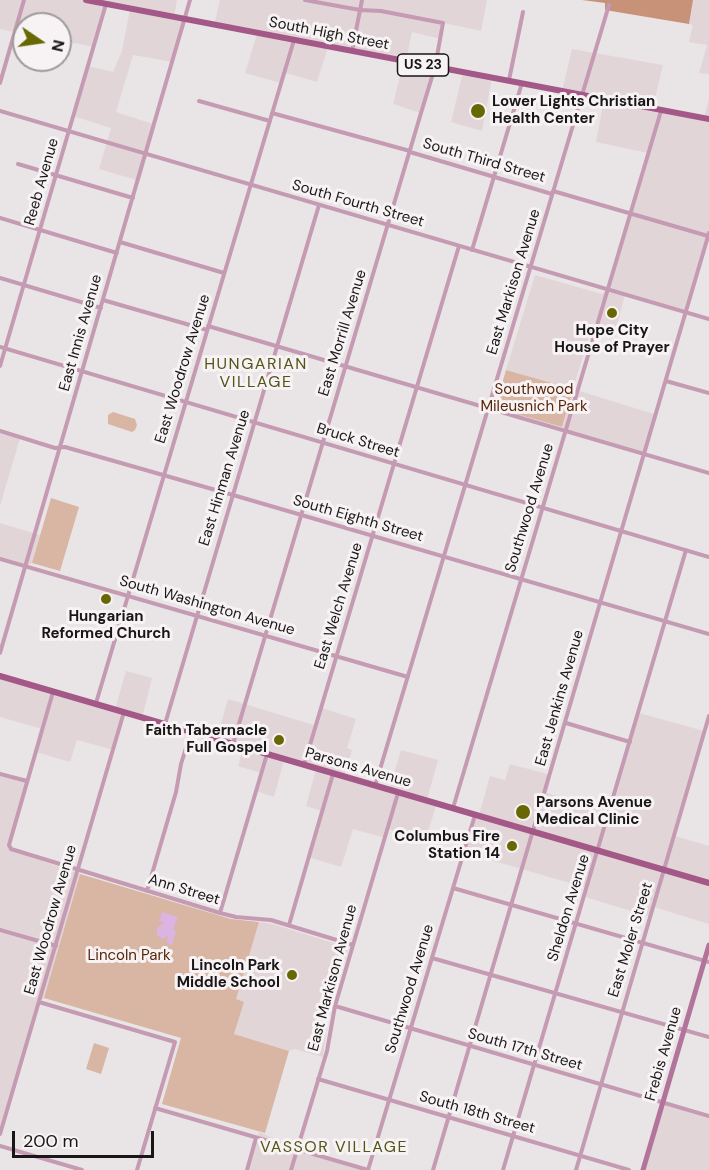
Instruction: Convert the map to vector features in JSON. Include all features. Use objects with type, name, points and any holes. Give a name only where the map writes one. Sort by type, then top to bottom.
[{"type":"main road","name":"South High Street","points":[[87,0],[709,119]]},
{"type":"main road","name":"Parsons Avenue","points":[[0,676],[709,883]]},
{"type":"main road","name":"Frebis Avenue","points":[[643,1170],[707,961],[709,945]]},
{"type":"street","points":[[0,83],[24,0]]},
{"type":"street","name":"East Innis Avenue","points":[[0,653],[190,0]]},
{"type":"street","points":[[305,0],[360,10]]},
{"type":"street","points":[[352,51],[362,0]]},
{"type":"street","name":"Reeb Avenue","points":[[0,366],[3,348],[24,285],[106,4]]},
{"type":"street","name":"East Markison Avenue","points":[[375,786],[609,5]]},
{"type":"street","name":"East Morrill Avenue","points":[[233,744],[435,67],[443,23],[381,10],[360,10]]},
{"type":"street","points":[[509,81],[523,12]]},
{"type":"street","name":"East Woodrow Avenue","points":[[96,704],[294,40]]},
{"type":"street","points":[[472,250],[522,83]]},
{"type":"street","points":[[199,101],[270,121]]},
{"type":"street","name":"Southwood Avenue","points":[[453,808],[661,110]]},
{"type":"street","name":"South Fourth Street","points":[[0,111],[709,319]]},
{"type":"street","name":"South Third Street","points":[[272,113],[494,177],[709,235]]},
{"type":"street","points":[[18,164],[133,200]]},
{"type":"street","name":"East Hinman Avenue","points":[[165,724],[319,205]]},
{"type":"street","points":[[0,218],[117,253]]},
{"type":"street","name":"East Jenkins Avenue","points":[[433,1170],[709,235]]},
{"type":"street","points":[[120,242],[224,273]]},
{"type":"street","name":"East Welch Avenue","points":[[304,765],[459,246]]},
{"type":"street","points":[[0,278],[101,308]]},
{"type":"street","points":[[103,300],[277,346],[709,473]]},
{"type":"street","name":"Bruck Street","points":[[3,348],[465,486],[709,556]]},
{"type":"street","points":[[666,381],[709,393]]},
{"type":"street","name":"South Eighth Street","points":[[0,431],[232,495],[709,634]]},
{"type":"street","name":"Sheldon Avenue","points":[[503,1170],[686,550]]},
{"type":"street","name":"South Washington Avenue","points":[[0,559],[336,656],[407,679]]},
{"type":"street","points":[[0,774],[27,781],[53,692]]},
{"type":"street","name":"East Woodrow Avenue","points":[[0,1134],[124,712]]},
{"type":"street","name":"East Moler Street","points":[[576,1170],[709,716]]},
{"type":"street","points":[[566,723],[630,742]]},
{"type":"street","points":[[147,891],[191,732]]},
{"type":"street","points":[[220,913],[267,754]]},
{"type":"street","points":[[289,925],[333,774]]},
{"type":"street","name":"Ann Street","points":[[27,781],[9,844],[10,848],[78,871],[220,913],[271,920],[353,945]]},
{"type":"street","name":"East Markison Avenue","points":[[291,1170],[329,1043],[335,1006],[398,793]]},
{"type":"street","name":"Southwood Avenue","points":[[368,1170],[475,815]]},
{"type":"street","points":[[453,888],[707,961]]},
{"type":"street","points":[[0,930],[56,946]]},
{"type":"street","points":[[432,958],[709,1037]]},
{"type":"street","points":[[39,1002],[175,1042],[137,1170]]},
{"type":"street","name":"South 17th Street","points":[[335,1006],[709,1116]]},
{"type":"street","name":"South 18th Street","points":[[318,1079],[629,1170]]},
{"type":"street","points":[[155,1108],[368,1170]]},
{"type":"street","points":[[247,1170],[256,1138]]},
{"type":"street","points":[[0,1146],[82,1170]]},
{"type":"shaded area","points":[[0,0],[177,0],[174,17],[187,19],[173,62],[133,55],[116,112],[156,125],[140,181],[99,169],[111,128],[73,116],[88,66],[113,72],[122,51],[130,9],[107,5],[94,47],[72,42],[72,12],[12,12],[12,32],[0,29]]},
{"type":"shaded area","points":[[220,0],[487,0],[481,31],[444,23],[441,39],[412,32],[406,61],[434,66],[420,113],[393,104],[404,61],[328,47],[317,82],[286,73],[281,83],[245,73],[257,34],[214,25]]},
{"type":"shaded area","points":[[582,0],[693,0],[689,24],[605,10],[605,3]]},
{"type":"shaded area","points":[[693,0],[709,0],[709,74],[699,73],[707,45],[689,42],[693,25],[689,24]]},
{"type":"shaded area","points":[[572,49],[663,65],[653,107],[704,118],[709,99],[709,236],[686,311],[625,295],[616,329],[593,323],[573,389],[506,370],[535,275],[602,294],[607,290],[648,153],[596,142],[604,99],[562,91]]},
{"type":"shaded area","points":[[463,72],[492,78],[482,131],[451,122]]},
{"type":"shaded area","points":[[573,389],[657,415],[646,454],[566,431],[562,427]]},
{"type":"shaded area","points":[[0,432],[20,438],[0,506]]},
{"type":"shaded area","points":[[0,523],[40,535],[32,563],[27,566],[0,559]]},
{"type":"shaded area","points":[[126,671],[152,678],[142,718],[125,713],[114,750],[77,740],[70,762],[36,752],[42,729],[0,717],[0,676],[115,709]]},
{"type":"shaded area","points":[[228,699],[317,726],[322,708],[356,719],[347,748],[352,750],[344,776],[389,790],[401,750],[438,760],[427,800],[437,803],[425,841],[388,829],[385,838],[353,829],[341,867],[308,857],[322,811],[306,806],[316,769],[284,760],[274,797],[256,791],[261,773],[238,766],[243,748],[216,740]]},
{"type":"shaded area","points":[[639,713],[704,731],[675,836],[709,846],[709,924],[654,907],[651,917],[585,897],[587,888],[463,852],[474,814],[479,815],[490,776],[505,780],[510,764],[551,775],[547,793],[610,811]]},
{"type":"shaded area","points":[[0,773],[27,781],[8,849],[80,874],[44,998],[38,1002],[0,1132]]},
{"type":"shaded area","points":[[162,912],[178,917],[173,929],[176,931],[172,945],[167,943],[168,936],[162,939],[157,935],[157,928],[164,923],[159,921]]},
{"type":"shaded area","name":"Lincoln Park Middle School","points":[[259,922],[273,924],[346,947],[348,951],[328,1017],[323,1057],[295,1049],[289,1051],[234,1034],[244,1002],[235,1000]]},
{"type":"shaded area","points":[[663,1102],[709,1116],[709,1170],[642,1170]]},
{"type":"shaded area","points":[[259,1132],[299,1149],[371,1170],[248,1170]]},
{"type":"green space","name":"Southwood Mileusnich Park","points":[[506,370],[573,389],[562,427],[495,408]]},
{"type":"green space","points":[[113,412],[135,419],[137,425],[135,430],[132,432],[108,424],[108,415]]},
{"type":"green space","points":[[51,498],[79,507],[60,571],[32,563]]},
{"type":"green space","name":"Lincoln Park","points":[[80,874],[231,919],[259,922],[236,999],[244,1002],[234,1034],[289,1051],[265,1133],[162,1104],[181,1038],[44,998]]},
{"type":"green space","points":[[94,1043],[109,1048],[101,1074],[86,1069]]},
{"type":"place","name":"Lower Lights Christian Health Center","points":[[478,111]]},
{"type":"place","name":"Hope City House of Prayer","points":[[612,313]]},
{"type":"place","name":"Hungarian Reformed Church","points":[[106,599]]},
{"type":"place","name":"Faith Tabernacle Full Gospel","points":[[279,740]]},
{"type":"place","name":"Parsons Avenue Medical Clinic","points":[[523,812]]},
{"type":"place","name":"Columbus Fire Station 14","points":[[512,846]]},
{"type":"place","name":"Lincoln Park Middle School","points":[[292,975]]},
{"type":"district","name":"HUNGARIAN VILLAGE","points":[[256,374]]},
{"type":"district","name":"VASSOR VILLAGE","points":[[334,1148]]}]
